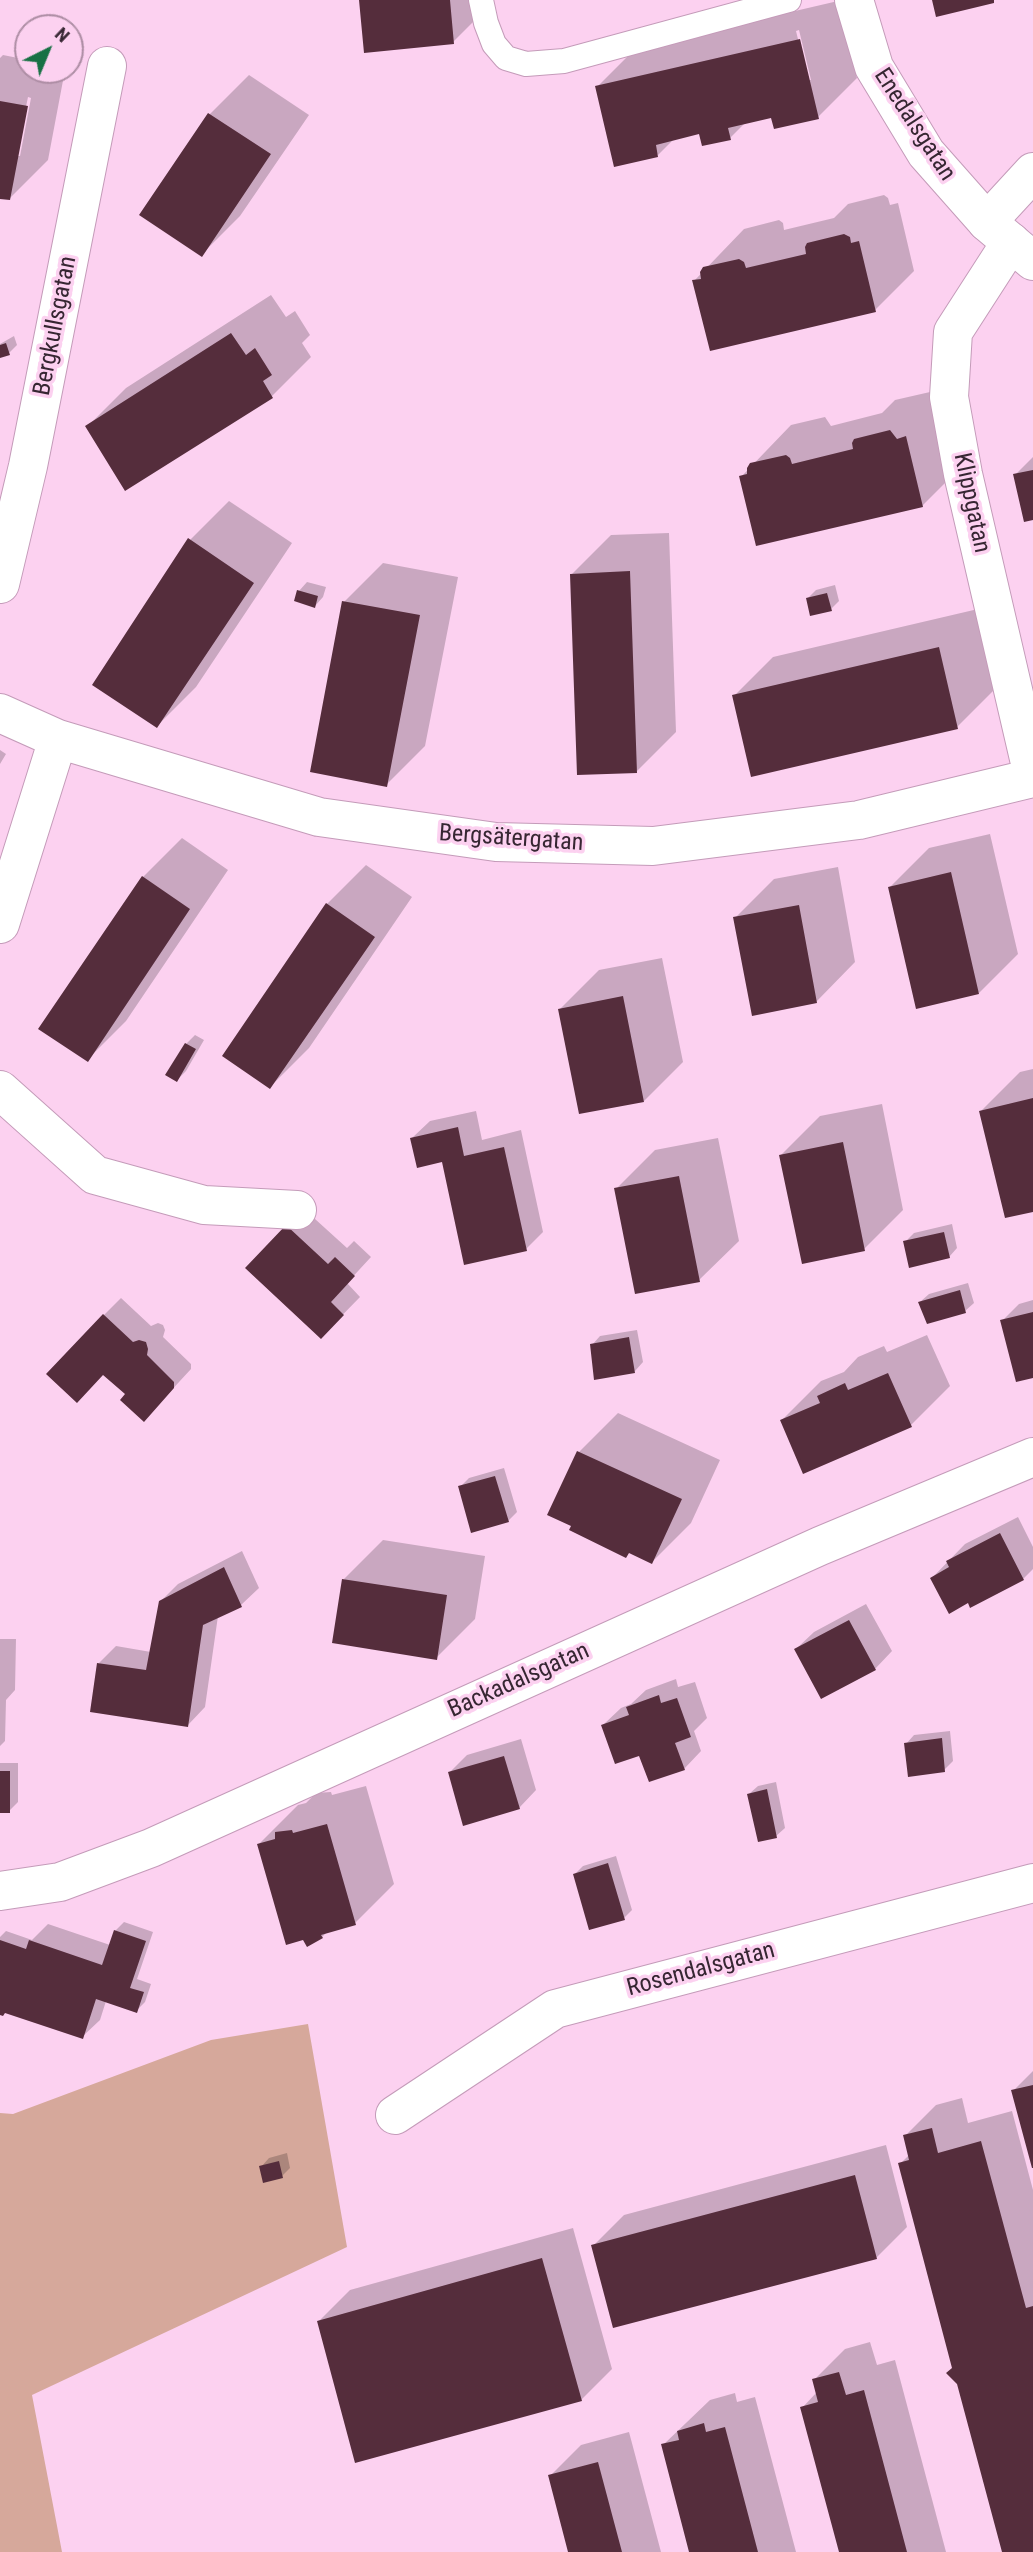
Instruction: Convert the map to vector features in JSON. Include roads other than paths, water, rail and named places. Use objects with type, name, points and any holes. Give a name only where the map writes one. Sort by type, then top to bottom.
[{"type":"street","name":"Enedalsgatan","points":[[854,0],[874,67],[926,153],[1010,242]]},
{"type":"street","name":"Bergkullsgatan","points":[[0,584],[28,467],[107,66]]},
{"type":"street","name":"Klippgatan","points":[[1033,172],[1010,242],[953,332],[950,397],[963,474],[1033,777]]},
{"type":"street","name":"Bergsätergatan","points":[[0,713],[58,740],[319,817],[496,842],[653,846],[859,820],[1033,777]]},
{"type":"street","points":[[0,924],[58,740]]},
{"type":"street","points":[[0,1090],[95,1175],[204,1205],[297,1210]]},
{"type":"street","name":"Backadalsgatan","points":[[0,1891],[60,1882],[151,1848],[807,1551],[1033,1457]]},
{"type":"street","name":"Rosendalsgatan","points":[[395,2115],[555,2009],[1033,1882]]},
{"type":"lane","points":[[481,0],[494,44],[506,58],[526,64],[564,61],[789,0]]}]
